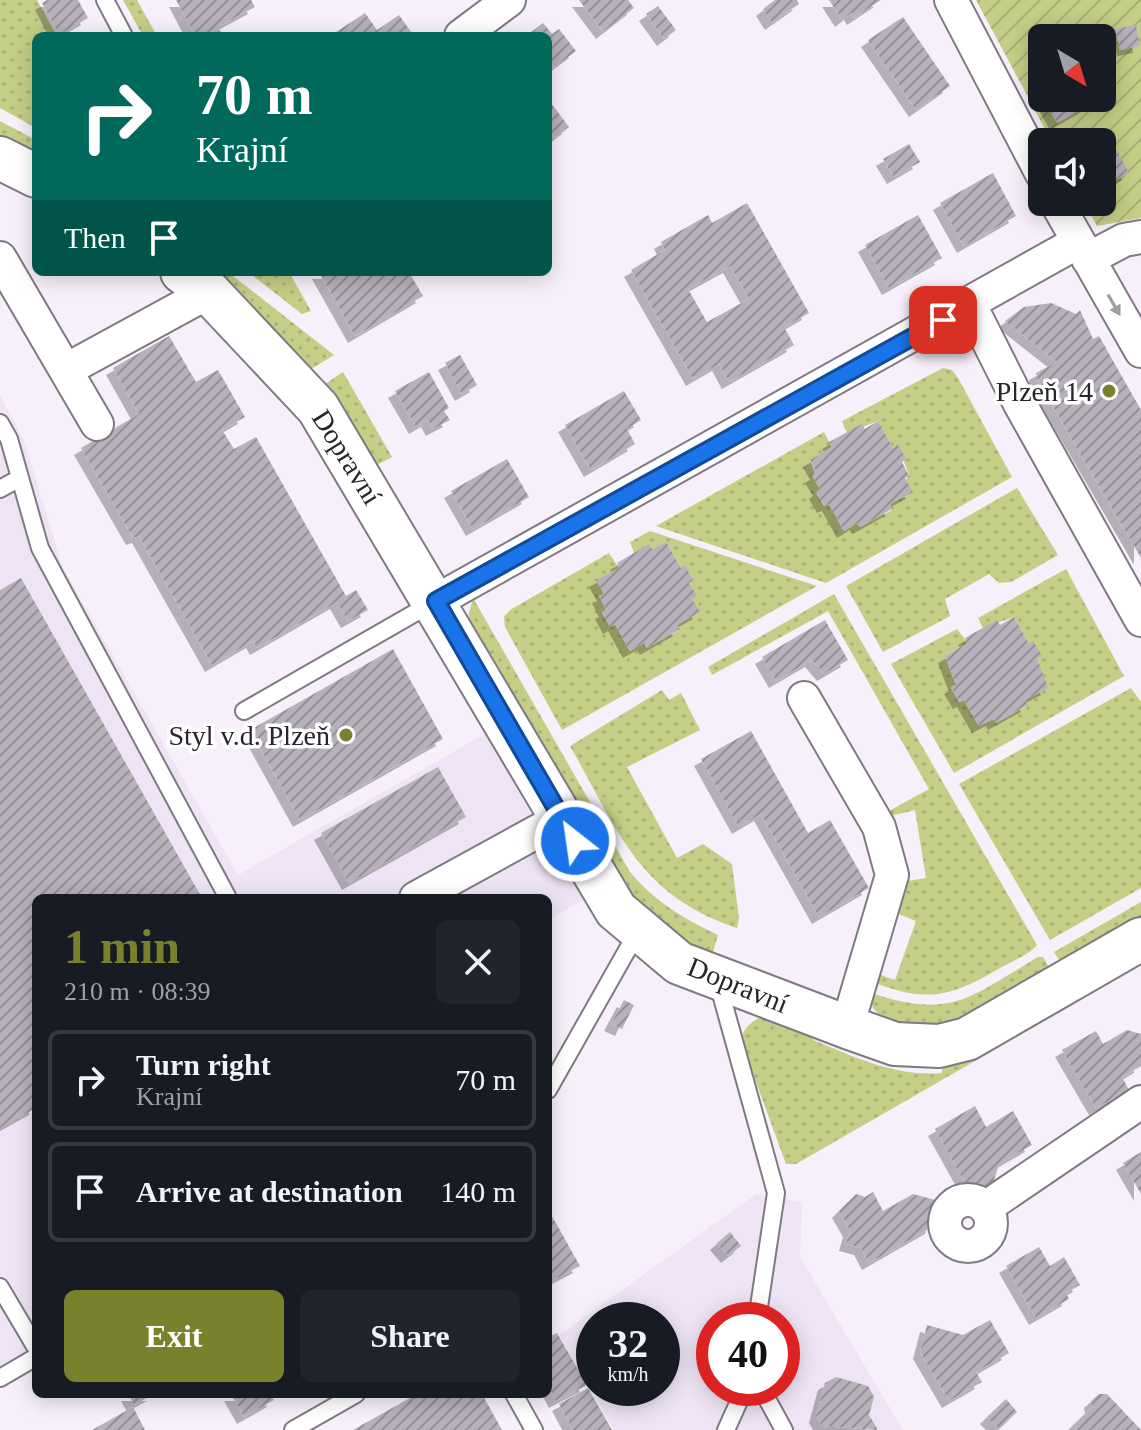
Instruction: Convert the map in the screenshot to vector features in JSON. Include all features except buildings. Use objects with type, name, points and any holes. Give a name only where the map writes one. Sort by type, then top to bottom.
[{"type":"street","points":[[466,32],[509,0]]},
{"type":"street","points":[[951,0],[1028,147]]},
{"type":"street","points":[[0,158],[32,174]]},
{"type":"street","points":[[1064,216],[1141,351]]},
{"type":"street","points":[[436,601],[970,305],[1083,251],[1141,237]]},
{"type":"street","points":[[0,258],[97,424]]},
{"type":"street","points":[[66,370],[196,282]]},
{"type":"street","name":"Dopravní","points":[[196,282],[318,408],[436,601],[616,910],[679,963],[895,1044],[939,1046],[967,1039],[1141,939]]},
{"type":"street","points":[[970,305],[1020,404],[1141,620]]},
{"type":"street","points":[[804,698],[879,827],[892,875],[847,1027]]},
{"type":"street","points":[[423,894],[562,818]]},
{"type":"street","points":[[985,1208],[1141,1102]]},
{"type":"lane","points":[[105,0],[122,32]]},
{"type":"lane","points":[[0,423],[9,439],[40,548],[226,894]]},
{"type":"lane","points":[[0,489],[20,478]]},
{"type":"lane","points":[[244,711],[436,601]]},
{"type":"lane","points":[[552,1083],[639,929]]},
{"type":"lane","points":[[716,978],[776,1193],[760,1302]]},
{"type":"lane","points":[[0,1287],[32,1341]]},
{"type":"lane","points":[[0,1378],[32,1359]]},
{"type":"lane","points":[[293,1430],[349,1398]]},
{"type":"lane","points":[[516,1398],[534,1430]]},
{"type":"lane","points":[[726,1430],[737,1406]]},
{"type":"lane","points":[[771,1406],[784,1430]]},
{"type":"shaded area","points":[[0,395],[24,440],[63,568],[238,875],[488,732],[584,900],[552,918],[552,894],[32,894],[32,1368],[0,1387]]},
{"type":"shaded area","points":[[756,1194],[802,1202],[800,1257],[903,1430],[614,1430],[600,1406],[680,1406],[680,1302],[605,1302]]},
{"type":"shaded area","points":[[576,1323],[576,1364],[559,1335]]},
{"type":"green space","points":[[0,0],[37,0],[55,32],[32,32],[32,126],[0,108]]},
{"type":"green space","points":[[123,0],[137,0],[155,32],[141,32]]},
{"type":"green space","points":[[976,0],[1141,0],[1141,218],[1097,226],[1092,216],[1116,216],[1116,128],[1045,128],[1036,112],[1116,112],[1116,24],[1028,24],[1028,97]]},
{"type":"green space","points":[[0,121],[32,138],[32,157],[0,143]]},
{"type":"green space","points":[[208,276],[233,276],[334,355],[306,372]]},
{"type":"green space","points":[[253,276],[291,276],[311,311],[302,314]]},
{"type":"green space","points":[[943,368],[952,370],[958,378],[1012,477],[826,583],[656,526],[824,432],[832,447],[810,460],[820,489],[816,492],[824,506],[829,504],[843,530],[857,523],[860,527],[892,510],[890,504],[909,475],[898,446],[893,448],[878,421],[847,433],[842,421]]},
{"type":"green space","points":[[343,372],[392,457],[375,466],[319,388]]},
{"type":"green space","points":[[1017,488],[1058,555],[1011,582],[999,583],[989,574],[945,599],[950,616],[883,652],[846,586]]},
{"type":"green space","points":[[650,531],[817,586],[562,730],[505,627],[504,617],[510,610],[609,553],[619,568],[597,580],[604,594],[600,597],[606,610],[602,613],[610,626],[615,624],[630,651],[644,643],[647,648],[679,630],[677,625],[699,612],[689,583],[693,580],[685,566],[681,568],[666,542],[652,549],[649,545],[634,553],[630,542]]},
{"type":"green space","points":[[1066,569],[1124,676],[954,773],[891,664],[957,629],[968,643],[945,656],[956,685],[951,688],[959,702],[964,700],[979,726],[993,719],[996,723],[1027,706],[1025,700],[1047,688],[1037,658],[1041,655],[1033,642],[1029,644],[1014,617],[983,628],[978,618]]},
{"type":"green space","points":[[834,594],[1037,945],[1025,955],[982,978],[951,991],[922,994],[870,981],[873,972],[895,980],[916,921],[894,912],[902,882],[926,878],[915,810],[891,816],[889,811],[929,789],[828,611],[712,675],[708,667]]},
{"type":"green space","points":[[473,598],[630,872],[670,908],[718,935],[713,952],[704,953],[670,934],[627,897],[470,635],[468,618]]},
{"type":"green space","points":[[1131,688],[1141,702],[1141,888],[1050,940],[959,784]]},
{"type":"green space","points":[[662,690],[669,700],[681,693],[700,730],[627,767],[677,858],[703,844],[732,864],[739,918],[737,928],[703,914],[653,878],[618,832],[570,746]]},
{"type":"green space","points":[[1141,902],[1141,926],[1064,968],[1054,952]]},
{"type":"green space","points":[[1043,957],[1053,974],[983,1014],[948,1026],[904,1026],[891,1021],[879,1015],[868,992],[920,1004],[958,1001]]},
{"type":"green space","points":[[1069,995],[1074,1004],[796,1164],[786,1164],[744,1049],[743,1033],[759,1018],[786,1019],[815,1032],[813,1040],[892,1069],[942,1073],[943,1065]]},
{"type":"place","name":"Plzeň 14","points":[[1109,391]]},
{"type":"place","name":"Styl v.d. Plzeň","points":[[346,735]]},
{"type":"route","points":[[575,841],[436,601],[943,320]]}]
